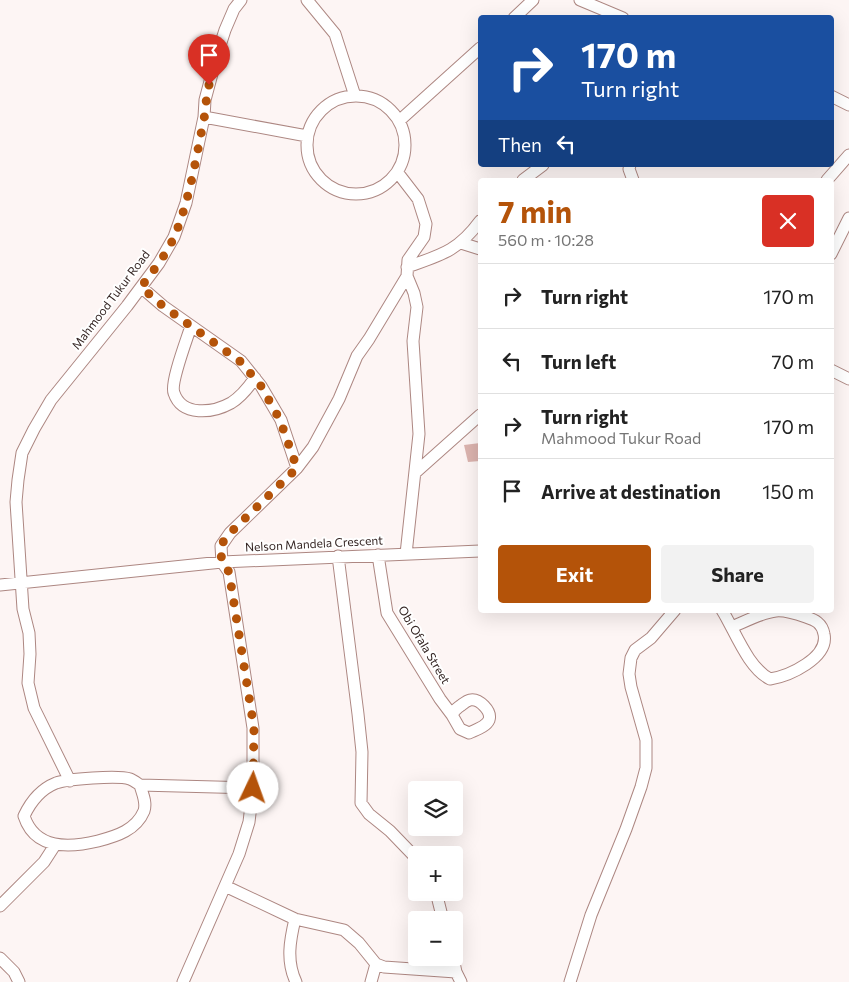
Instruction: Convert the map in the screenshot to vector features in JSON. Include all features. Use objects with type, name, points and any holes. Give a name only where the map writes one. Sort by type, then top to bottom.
[{"type":"street","name":"Mahmood Tukur Road","points":[[70,781],[34,708],[28,683],[29,633],[23,609],[16,502],[22,453],[51,400],[141,287],[174,237],[186,203],[204,117],[205,100],[224,30],[234,9],[241,0]]},
{"type":"street","points":[[307,0],[335,34],[355,96]]},
{"type":"street","points":[[517,15],[533,0]]},
{"type":"street","points":[[580,0],[616,15]]},
{"type":"street","points":[[399,121],[478,50]]},
{"type":"street","points":[[370,97],[384,104],[396,114],[399,121],[403,128],[406,143],[404,159],[398,173],[387,184],[373,192],[358,194],[342,193],[328,186],[317,176],[310,162],[307,136],[315,117],[326,106],[340,98],[370,97]]},
{"type":"street","points":[[834,98],[849,105]]},
{"type":"street","points":[[204,117],[307,136]]},
{"type":"street","points":[[828,178],[849,154]]},
{"type":"street","points":[[526,178],[540,167]]},
{"type":"street","points":[[398,173],[418,199],[426,224],[424,237],[408,260],[407,272],[416,300],[413,341],[419,434],[406,554]]},
{"type":"street","points":[[834,248],[849,218]]},
{"type":"street","points":[[183,982],[239,854],[249,822],[253,788],[254,728],[229,572],[222,562],[220,546],[230,533],[297,468],[313,447],[339,398],[357,356],[369,339],[407,272],[461,244],[478,224]]},
{"type":"street","points":[[461,244],[478,248]]},
{"type":"street","points":[[141,287],[241,362],[255,378],[280,420],[297,468]]},
{"type":"street","points":[[191,326],[173,392],[181,404],[191,410],[201,412],[218,408],[231,403],[246,391],[255,378]]},
{"type":"street","points":[[834,372],[849,379]]},
{"type":"street","points":[[415,473],[478,417]]},
{"type":"street","name":"Nelson Mandela Crescent","points":[[0,585],[222,562],[478,551]]},
{"type":"street","name":"Obi Ofala Street","points":[[378,555],[387,613],[440,699],[452,715]]},
{"type":"street","points":[[338,556],[362,752],[361,803],[369,814],[408,850]]},
{"type":"street","points":[[570,982],[590,915],[626,829],[646,768],[646,740],[629,674],[631,658],[635,650],[651,638],[672,613]]},
{"type":"street","points":[[724,613],[747,655],[764,676],[770,679],[779,678],[800,668],[819,652],[825,641],[824,632],[816,620],[790,613]]},
{"type":"street","points":[[732,627],[770,613]]},
{"type":"street","points":[[140,785],[144,797],[144,809],[137,823],[118,836],[79,846],[55,845],[38,837],[28,826],[24,816],[30,803],[43,791],[57,783],[87,778],[123,778],[140,785],[253,788]]},
{"type":"street","points":[[0,906],[44,862],[55,845]]},
{"type":"street","points":[[226,886],[295,919],[344,930],[359,942],[376,964],[384,967],[458,977]]},
{"type":"street","points":[[295,919],[290,963],[296,982]]},
{"type":"street","points":[[0,958],[14,972],[19,982]]},
{"type":"street","points":[[371,982],[376,964]]},
{"type":"building","points":[[478,443],[478,461],[468,462],[464,445]]},
{"type":"route","points":[[209,85],[186,203],[174,237],[141,287],[163,306],[241,362],[261,386],[280,420],[289,440],[297,468],[230,533],[220,546],[222,562],[229,572],[254,728],[253,788]]}]
